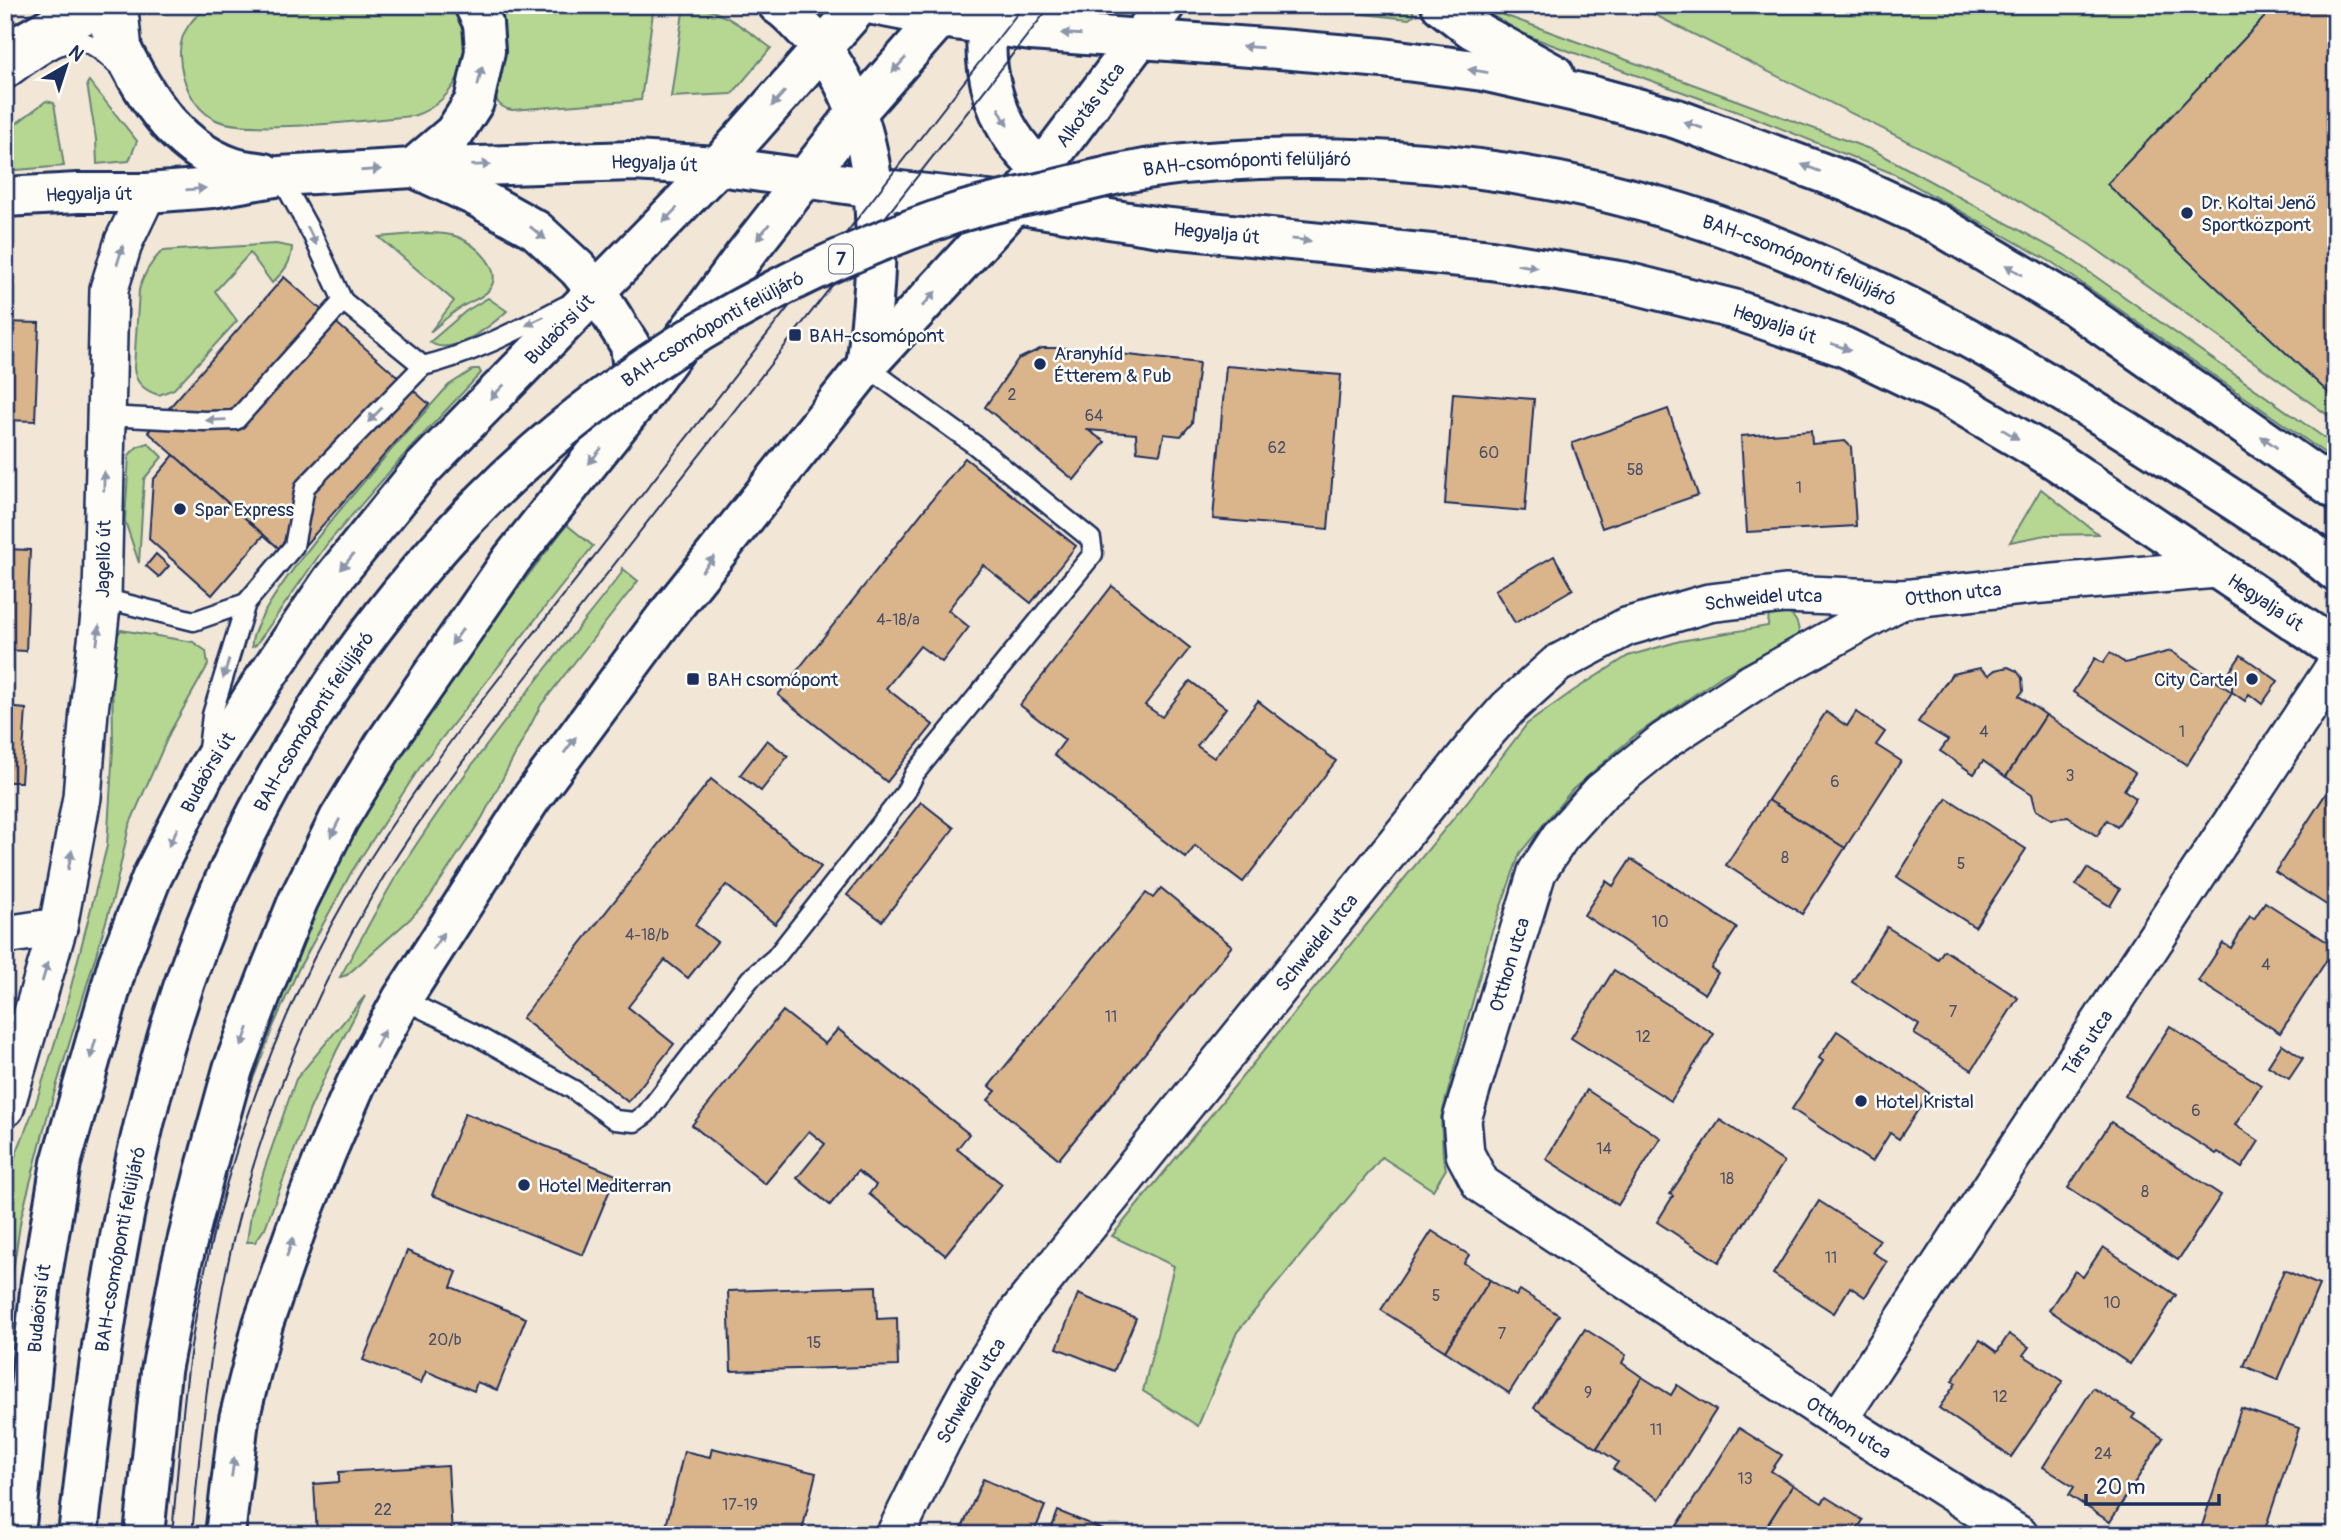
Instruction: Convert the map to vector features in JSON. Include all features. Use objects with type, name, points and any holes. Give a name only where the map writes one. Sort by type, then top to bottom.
[{"type":"main road","points":[[474,5],[483,23],[485,51],[474,102],[454,133],[413,168],[475,196],[536,230],[578,269],[596,291],[630,345],[637,402]]},
{"type":"main road","points":[[778,5],[824,49],[844,80],[858,112],[874,188],[876,262],[866,366]]},
{"type":"main road","name":"Budaörsi út","points":[[15,1535],[41,1281],[61,1163],[118,963],[152,877],[205,773],[332,580],[423,468],[718,166],[824,49],[860,5]]},
{"type":"main road","points":[[874,5],[988,15],[1140,39],[1383,58],[1483,71],[1593,96],[1677,119],[1847,182],[1934,222],[2073,305],[2332,484]]},
{"type":"main road","name":"Alkotás utca","points":[[1016,204],[1165,5]]},
{"type":"main road","points":[[1441,5],[1472,29],[1593,96]]},
{"type":"main road","points":[[5,53],[49,28],[109,6],[144,93],[165,120],[203,154],[233,168],[280,176]]},
{"type":"main road","points":[[145,1535],[161,1371],[181,1266],[233,1069],[298,901],[339,819],[386,742],[512,559],[637,402],[744,256],[858,112],[946,12]]},
{"type":"main road","points":[[988,15],[986,55],[990,85],[999,114],[1020,146],[1041,169],[1089,196],[1160,227]]},
{"type":"main road","name":"BAH-csomóponti felüljáró","points":[[78,1535],[100,1357],[129,1192],[155,1083],[198,946],[223,882],[282,767],[350,659],[393,603],[440,546],[522,465],[576,419],[670,351],[775,289],[840,259],[956,213],[1139,170],[1230,161],[1313,157],[1403,161],[1494,170],[1583,188],[1682,213],[1794,254],[1898,302],[1999,354],[2095,411],[2325,562]]},
{"type":"main road","name":"Hegyalja út","points":[[5,197],[147,193],[212,188],[280,176],[413,168],[633,161],[718,166],[1016,204],[1160,227],[1491,260],[1625,282],[1733,309],[1844,347],[1952,399],[2054,460],[2336,649]]},
{"type":"main road","points":[[225,1535],[239,1419],[263,1324],[326,1153],[356,1084],[402,999],[530,800],[664,619],[866,366],[1016,204]]},
{"type":"street","name":"Jagelló út","points":[[5,1108],[58,927],[82,797],[102,598],[109,289],[124,241],[147,193]]},
{"type":"street","name":"Otthon utca","points":[[2019,1535],[1838,1420],[1481,1184],[1465,1154],[1462,1119],[1537,872],[1560,838],[1601,792],[1664,741],[1752,683],[1903,599],[2217,569]]},
{"type":"street","name":"Schweidel utca","points":[[895,1535],[947,1430],[1018,1311],[1476,744],[1508,708],[1557,664],[1626,627],[1709,603],[1785,594],[1903,599]]},
{"type":"street","name":"Társ utca","points":[[1838,1420],[2336,665]]},
{"type":"street","points":[[5,935],[58,927]]},
{"type":"lane","points":[[5,80],[57,47],[77,41],[95,47],[144,93]]},
{"type":"lane","points":[[280,176],[313,236],[343,301],[423,366]]},
{"type":"lane","points":[[205,773],[212,715],[246,603],[294,546],[305,487],[423,366],[448,360],[493,341],[596,291]]},
{"type":"lane","points":[[105,416],[236,420],[343,301]]},
{"type":"lane","points":[[402,999],[470,1032],[573,1090],[615,1120],[635,1122],[646,1114],[750,979],[775,958],[905,793],[915,773],[1093,554],[1091,539],[975,445],[866,366]]},
{"type":"lane","points":[[102,598],[194,621],[246,603]]},
{"type":"green space","points":[[214,5],[450,5],[464,37],[461,70],[443,98],[429,109],[413,116],[280,126],[230,124],[206,114],[194,100],[185,83],[181,64],[180,47],[185,32],[200,13]]},
{"type":"green space","points":[[494,5],[654,5],[641,100],[512,110],[502,106],[495,94],[503,53]]},
{"type":"green space","points":[[684,5],[708,9],[719,14],[771,48],[732,94],[671,97]]},
{"type":"green space","points":[[1279,5],[1411,5],[1414,15],[1409,19],[1316,9],[1276,9]]},
{"type":"green space","points":[[1469,5],[1492,5],[1504,15],[1875,151],[2065,255],[2336,446],[2336,456],[2329,456],[2053,263],[1894,174],[1760,120],[1494,22]]},
{"type":"green space","name":"Dr. Koltai Jenő Sportközpont","points":[[1635,5],[2336,5],[2336,421],[2089,244],[1989,182]]},
{"type":"green space","points":[[89,81],[137,141],[129,161],[97,164],[96,139],[87,84]]},
{"type":"green space","points":[[46,101],[54,103],[64,166],[5,171],[5,116],[13,126]]},
{"type":"green space","points":[[426,233],[458,237],[473,246],[486,259],[493,275],[493,283],[485,294],[463,306],[430,332],[454,301],[379,237]]},
{"type":"green space","points":[[276,244],[292,247],[286,267],[272,283],[250,253],[215,291],[237,321],[174,389],[159,395],[142,386],[136,378],[134,368],[139,290],[148,269],[162,251]]},
{"type":"green space","points":[[488,298],[507,311],[481,332],[459,343],[438,346],[430,342],[466,311]]},
{"type":"green space","points":[[474,369],[479,369],[481,373],[404,455],[327,544],[252,647],[257,626],[275,595],[336,515],[449,385]]},
{"type":"green space","points":[[148,443],[162,457],[144,479],[139,563],[125,521],[129,455],[137,447]]},
{"type":"green space","points":[[2041,489],[2098,534],[2046,535],[2010,542]]},
{"type":"green space","points":[[567,525],[593,546],[424,761],[352,871],[298,970],[234,1129],[277,988],[345,845],[444,684]]},
{"type":"green space","points":[[622,568],[638,581],[541,705],[482,818],[429,898],[410,919],[347,975],[340,977],[395,879],[428,827],[508,717],[621,574]]},
{"type":"green space","points":[[1783,610],[1795,619],[1799,635],[1723,675],[1633,737],[1572,790],[1520,853],[1491,934],[1441,1117],[1446,1169],[1433,1190],[1382,1157],[1237,1332],[1198,1426],[1143,1391],[1174,1266],[1112,1236],[1467,802],[1527,724],[1628,656],[1680,641],[1768,626],[1769,612]]},
{"type":"green space","points":[[121,630],[193,642],[206,651],[208,665],[170,732],[129,826],[114,895],[48,1114],[21,1218],[5,1324],[5,1182],[35,1106],[65,1010],[107,846],[113,748],[112,644]]},
{"type":"green space","points":[[365,996],[310,1109],[265,1228],[255,1242],[247,1242],[251,1214],[265,1167],[296,1079]]},
{"type":"building","points":[[2276,5],[2336,5],[2336,400],[2107,184]]},
{"type":"building","points":[[284,277],[429,404],[292,560],[148,432]]},
{"type":"building","points":[[5,322],[39,323],[35,421],[5,420]]},
{"type":"building","points":[[1042,348],[1066,348],[1199,363],[1192,423],[1181,436],[1164,434],[1160,454],[1137,451],[1136,434],[1088,430],[1105,442],[1074,480],[985,407],[1018,359]]},
{"type":"building","points":[[1226,366],[1341,375],[1328,529],[1213,519]]},
{"type":"building","points":[[1453,393],[1534,399],[1525,511],[1445,504]]},
{"type":"building","points":[[1668,409],[1698,495],[1602,528],[1572,443]]},
{"type":"building","points":[[1811,431],[1812,444],[1845,441],[1851,447],[1856,526],[1747,532],[1741,436]]},
{"type":"building","points":[[174,455],[264,535],[212,595],[149,539],[153,480]]},
{"type":"building","points":[[965,458],[1076,546],[1031,603],[983,565],[948,610],[969,627],[942,662],[920,646],[886,688],[933,725],[887,782],[778,695]]},
{"type":"building","points":[[5,549],[30,550],[26,651],[5,650]]},
{"type":"building","points":[[156,554],[169,566],[159,577],[146,566]]},
{"type":"building","points":[[1554,556],[1573,589],[1515,623],[1495,590]]},
{"type":"building","points":[[1112,586],[1190,648],[1145,705],[1162,717],[1190,681],[1226,708],[1197,746],[1214,758],[1258,701],[1336,761],[1243,882],[1195,846],[1186,858],[1054,755],[1065,740],[1020,705]]},
{"type":"building","points":[[2171,651],[2232,692],[2187,765],[2073,692],[2095,658],[2103,663],[2110,653],[2125,663]]},
{"type":"building","name":"City Cartel","points":[[2241,655],[2278,681],[2262,704],[2249,694],[2245,701],[2232,692],[2232,681],[2226,677]]},
{"type":"building","points":[[2008,667],[2017,671],[2022,678],[2023,691],[2019,696],[2046,715],[2006,777],[1983,761],[1974,774],[1940,751],[1948,740],[1918,722],[1952,674],[1980,668],[1989,675],[1995,670]]},
{"type":"building","points":[[5,707],[26,709],[21,782],[5,782]]},
{"type":"building","points":[[1826,712],[1847,726],[1856,712],[1885,732],[1876,745],[1901,761],[1845,848],[1768,800]]},
{"type":"building","points":[[2046,715],[2135,773],[2124,790],[2136,798],[2117,827],[2107,820],[2097,836],[2068,817],[2051,819],[2036,810],[2032,794],[2006,777]]},
{"type":"building","points":[[767,740],[788,756],[761,791],[740,775]]},
{"type":"building","points":[[2336,778],[2336,911],[2275,872]]},
{"type":"building","points":[[711,779],[821,867],[775,924],[726,885],[695,925],[717,942],[688,978],[665,960],[628,1007],[674,1044],[628,1102],[522,1018]]},
{"type":"building","points":[[1947,798],[2026,849],[1975,927],[1897,877]]},
{"type":"building","points":[[1768,800],[1845,848],[1802,914],[1726,865]]},
{"type":"building","points":[[921,802],[954,828],[882,921],[847,895]]},
{"type":"building","points":[[1631,859],[1737,928],[1711,968],[1718,973],[1705,994],[1584,915],[1606,881],[1613,886]]},
{"type":"building","points":[[2087,868],[2120,889],[2110,906],[2076,885]]},
{"type":"building","points":[[1161,888],[1232,946],[1059,1159],[988,1100],[996,1091],[989,1086],[1146,893],[1153,898]]},
{"type":"building","points":[[2265,902],[2335,947],[2280,1033],[2198,981],[2223,943],[2231,948],[2250,916],[2254,919]]},
{"type":"building","points":[[1887,927],[1938,959],[1944,950],[2018,998],[1972,1070],[1914,1034],[1919,1025],[1852,982]]},
{"type":"building","points":[[1614,970],[1714,1034],[1671,1101],[1571,1038]]},
{"type":"building","points":[[783,1011],[825,1044],[838,1029],[969,1134],[957,1149],[1002,1184],[945,1255],[869,1194],[876,1185],[858,1171],[830,1205],[797,1178],[825,1144],[809,1131],[765,1184],[692,1125]]},
{"type":"building","points":[[2170,1026],[2261,1085],[2235,1125],[2259,1141],[2242,1168],[2125,1096]]},
{"type":"building","name":"Hotel Kristal","points":[[1837,1031],[1929,1093],[1899,1139],[1890,1133],[1872,1162],[1792,1109],[1823,1061],[1819,1058]]},
{"type":"building","points":[[2282,1044],[2303,1058],[2289,1079],[2268,1066]]},
{"type":"building","points":[[1587,1090],[1661,1138],[1618,1205],[1546,1159]]},
{"type":"building","name":"Hotel Mediterran","points":[[465,1113],[616,1175],[583,1255],[432,1195]]},
{"type":"building","points":[[1720,1120],[1784,1162],[1719,1262],[1657,1222],[1673,1196],[1670,1194]]},
{"type":"building","points":[[2111,1122],[2221,1195],[2178,1260],[2068,1188]]},
{"type":"building","points":[[1819,1201],[1880,1240],[1872,1252],[1887,1262],[1865,1297],[1850,1287],[1834,1313],[1773,1274]]},
{"type":"building","points":[[1432,1231],[1469,1255],[1464,1263],[1490,1280],[1445,1351],[1381,1310]]},
{"type":"building","points":[[2103,1247],[2176,1295],[2130,1364],[2049,1310],[2075,1271],[2083,1277]]},
{"type":"building","points":[[407,1251],[457,1272],[451,1287],[526,1318],[497,1390],[477,1382],[474,1391],[426,1371],[421,1383],[363,1360]]},
{"type":"building","points":[[2284,1270],[2319,1285],[2278,1380],[2244,1366]]},
{"type":"building","points":[[1490,1280],[1516,1296],[1520,1290],[1559,1315],[1509,1393],[1445,1351]]},
{"type":"building","points":[[876,1286],[877,1319],[897,1318],[898,1366],[731,1371],[728,1291]]},
{"type":"building","points":[[1078,1294],[1136,1318],[1114,1371],[1057,1348]]},
{"type":"building","points":[[1585,1329],[1626,1355],[1622,1363],[1642,1377],[1597,1448],[1534,1408]]},
{"type":"building","points":[[2009,1334],[2029,1347],[2023,1355],[2063,1381],[2011,1457],[1939,1408],[1956,1383],[1952,1381],[1980,1340],[1997,1352]]},
{"type":"building","points":[[1642,1377],[1671,1395],[1677,1385],[1716,1410],[1659,1499],[1613,1469],[1618,1462],[1597,1448]]},
{"type":"building","points":[[2093,1388],[2135,1414],[2132,1418],[2163,1438],[2110,1522],[2069,1495],[2074,1487],[2043,1467]]},
{"type":"building","points":[[2241,1408],[2299,1428],[2263,1535],[2199,1535]]},
{"type":"building","points":[[1739,1428],[1782,1455],[1771,1471],[1793,1485],[1761,1535],[1691,1535],[1677,1526]]},
{"type":"building","points":[[712,1448],[816,1473],[801,1535],[664,1535],[684,1451],[710,1457]]},
{"type":"building","points":[[448,1466],[452,1535],[317,1535],[314,1484],[339,1482],[339,1472]]},
{"type":"building","points":[[983,1479],[1045,1506],[1033,1535],[959,1535]]},
{"type":"building","points":[[1793,1485],[1822,1503],[1826,1497],[1863,1520],[1854,1535],[1761,1535]]},
{"type":"building","points":[[1058,1511],[1116,1535],[1049,1535]]},
{"type":"tram line","points":[[172,1535],[193,1333],[209,1250],[223,1197],[238,1144],[276,1041],[298,990],[349,893],[389,829],[461,727],[1024,5]]},
{"type":"tram line","points":[[192,1535],[214,1336],[243,1201],[259,1148],[297,1045],[371,898],[423,817],[517,689],[1051,5]]},
{"type":"place","name":"Dr. Koltai Jenő Sportközpont","points":[[2187,213]]},
{"type":"place","name":"BAH-csomópont","points":[[795,335]]},
{"type":"place","name":"Aranyhíd Étterem & Pub","points":[[1040,364]]},
{"type":"place","name":"Spar Express","points":[[180,509]]},
{"type":"place","name":"BAH csomópont","points":[[693,679]]},
{"type":"place","name":"City Cartel","points":[[2252,679]]},
{"type":"place","name":"Hotel Kristal","points":[[1861,1101]]},
{"type":"place","name":"Hotel Mediterran","points":[[524,1185]]}]
